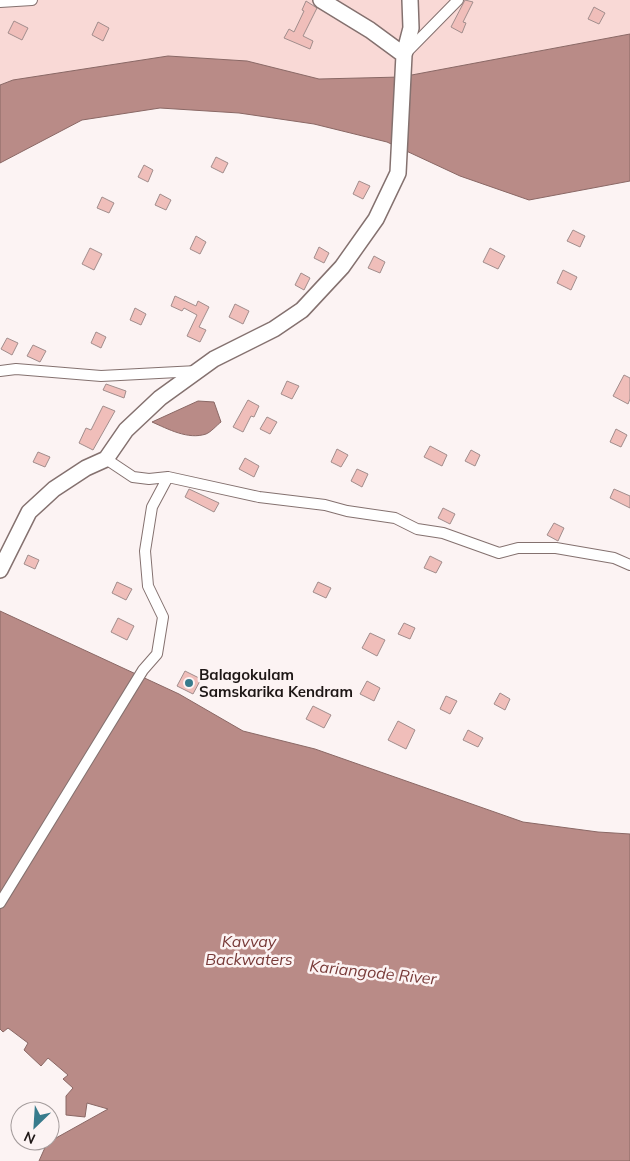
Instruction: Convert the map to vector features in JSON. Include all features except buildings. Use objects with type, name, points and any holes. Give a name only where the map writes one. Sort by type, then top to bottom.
[{"type":"main road","points":[[321,0],[370,30],[404,54]]},
{"type":"main road","points":[[0,570],[29,512],[54,489],[86,468],[106,459],[126,430],[153,404],[198,371],[214,360],[274,329],[302,310],[342,267],[376,219],[398,173],[405,70],[404,54],[411,28],[410,0]]},
{"type":"street","points":[[0,2],[32,0]]},
{"type":"street","points":[[404,54],[458,0]]},
{"type":"street","points":[[0,371],[16,369],[101,376],[198,371]]},
{"type":"street","points":[[106,459],[133,477],[149,479],[168,477],[259,497],[325,505],[347,511],[395,518],[417,529],[442,533],[498,553],[518,548],[556,548],[614,558],[630,565]]},
{"type":"street","points":[[0,904],[143,670],[157,654],[163,617],[148,586],[145,551],[152,507],[168,477]]},
{"type":"shaded area","points":[[0,0],[630,0],[630,34],[401,77],[319,79],[247,61],[168,56],[13,80],[0,85]]},
{"type":"water","points":[[630,34],[630,181],[529,200],[460,176],[387,142],[314,124],[239,113],[160,108],[82,120],[0,163],[0,85],[13,80],[168,56],[247,61],[319,79],[401,77]]},
{"type":"water","points":[[198,401],[214,402],[221,422],[206,434],[185,435],[152,422]]},
{"type":"water","name":"Kavvay Backwaters","points":[[0,611],[179,694],[243,731],[315,749],[523,822],[598,832],[630,834],[630,1161],[39,1161],[43,1151],[60,1151],[60,1136],[108,1109],[87,1103],[85,1117],[66,1115],[66,1096],[73,1088],[63,1079],[68,1075],[48,1058],[41,1066],[24,1050],[28,1043],[8,1028],[3,1032],[0,1029]]},
{"type":"place","name":"Balagokulam Samskarika Kendram","points":[[189,683]]},
{"type":"water label","name":"Kariangode River","points":[[373,972]]}]
